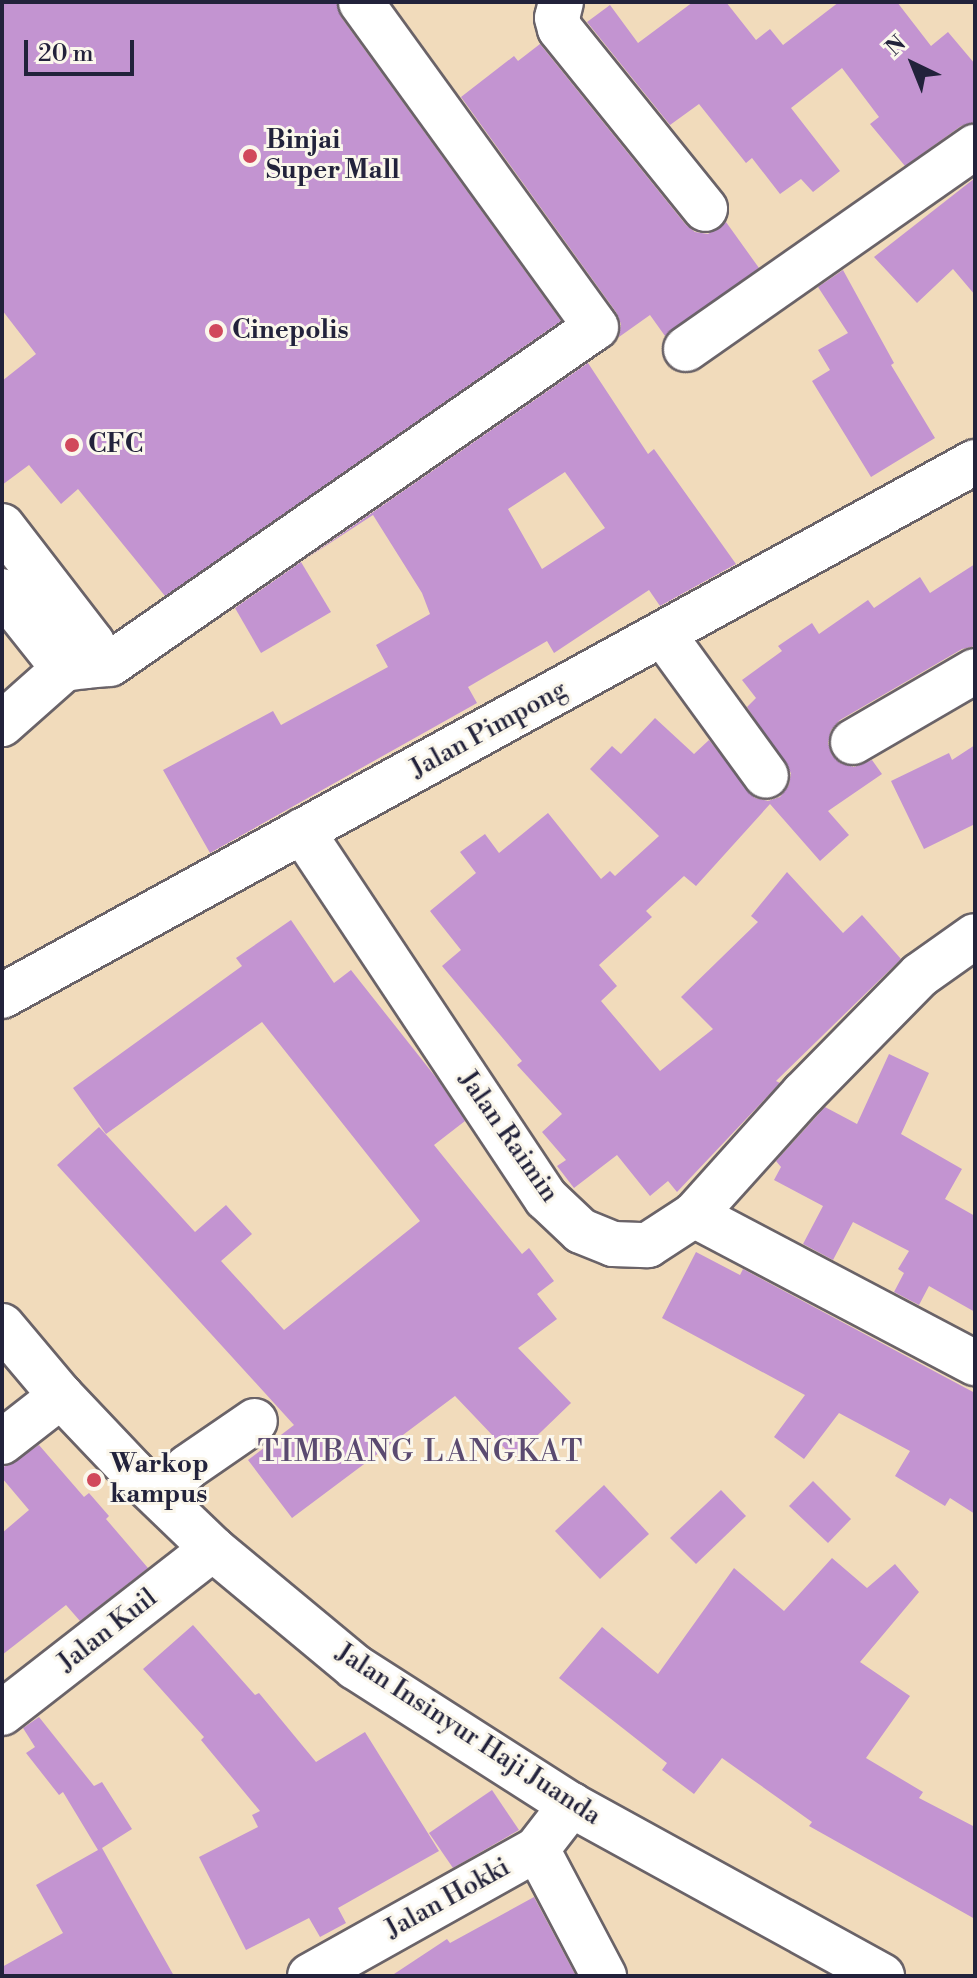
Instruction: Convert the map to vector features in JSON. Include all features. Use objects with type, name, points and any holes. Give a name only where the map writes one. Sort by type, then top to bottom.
[{"type":"street","points":[[75,668],[110,664],[596,327],[361,2]]},
{"type":"street","points":[[561,2],[557,18],[560,29],[705,209]]},
{"type":"street","points":[[686,349],[975,147]]},
{"type":"street","name":"Jalan Pimpong","points":[[2,996],[975,462]]},
{"type":"street","points":[[2,526],[92,643],[93,655],[2,724]]},
{"type":"street","points":[[2,591],[75,668]]},
{"type":"street","points":[[663,634],[766,776]]},
{"type":"street","points":[[853,742],[975,671]]},
{"type":"street","name":"Jalan Raimin","points":[[302,831],[546,1198],[581,1231],[613,1244],[648,1245],[694,1215],[803,1094],[920,975],[975,936]]},
{"type":"street","points":[[694,1215],[975,1363]]},
{"type":"street","name":"Jalan Insinyur Haji Juanda","points":[[2,1326],[61,1396],[213,1549],[355,1667],[571,1805],[882,1976]]},
{"type":"street","points":[[2,1442],[61,1396]]},
{"type":"street","points":[[158,1495],[188,1467],[255,1421]]},
{"type":"street","name":"Jalan Kuil","points":[[2,1713],[213,1549]]},
{"type":"street","name":"Jalan Hokki","points":[[310,1976],[537,1849],[571,1805]]},
{"type":"street","points":[[537,1849],[604,1976]]},
{"type":"building","name":"Binjai Super Mall","points":[[2,2],[336,2],[341,17],[561,321],[165,596],[78,489],[61,504],[29,465],[2,485],[2,381],[36,354],[2,310]]},
{"type":"building","points":[[693,2],[726,2],[756,40],[770,29],[783,45],[839,2],[897,2],[931,46],[948,32],[975,64],[975,122],[961,126],[905,166],[870,124],[879,117],[842,68],[791,108],[840,171],[813,192],[801,179],[780,194],[752,158],[746,163],[699,104],[670,125],[587,22],[610,5],[638,43]]},
{"type":"building","points":[[540,44],[686,225],[695,232],[708,234],[726,222],[759,268],[665,336],[650,315],[619,337],[621,324],[616,312],[461,97],[514,56],[518,61]]},
{"type":"building","points":[[975,178],[975,295],[953,269],[917,303],[874,257]]},
{"type":"building","points":[[843,270],[894,363],[891,365],[935,438],[871,477],[812,381],[830,370],[818,350],[848,333],[818,287]]},
{"type":"building","points":[[588,363],[648,454],[654,449],[736,564],[660,606],[649,590],[554,653],[547,641],[468,687],[477,703],[210,853],[163,770],[273,711],[281,725],[388,667],[376,645],[430,614],[422,593],[373,515],[304,560]],"holes":[[[565,472],[605,528],[542,569],[508,509]]]},
{"type":"building","points":[[301,562],[331,612],[261,653],[235,608]]},
{"type":"building","points":[[975,564],[975,646],[962,649],[840,720],[831,730],[828,743],[832,755],[840,763],[854,767],[872,760],[882,774],[828,811],[849,835],[820,861],[770,804],[696,886],[684,876],[646,911],[652,917],[599,965],[617,986],[601,1001],[660,1071],[713,1029],[681,997],[758,922],[751,916],[787,872],[843,933],[862,915],[901,959],[776,1081],[780,1083],[677,1192],[668,1181],[650,1196],[617,1155],[574,1188],[557,1166],[566,1160],[542,1132],[562,1114],[517,1065],[522,1061],[442,966],[461,950],[430,911],[476,873],[460,852],[485,834],[499,853],[548,813],[601,879],[610,871],[615,876],[659,836],[590,769],[612,746],[621,754],[655,718],[694,754],[709,740],[755,798],[768,801],[780,797],[789,785],[791,773],[747,707],[756,698],[742,680],[782,651],[778,646],[812,623],[819,634],[868,600],[874,608],[920,577],[930,593]]},
{"type":"building","points":[[975,745],[975,824],[924,849],[891,781],[949,753],[952,760]]},
{"type":"building","points":[[291,920],[334,983],[351,970],[438,1080],[465,1121],[434,1145],[522,1254],[529,1248],[554,1281],[537,1294],[557,1319],[518,1348],[571,1403],[514,1458],[455,1396],[292,1518],[248,1460],[294,1425],[57,1165],[99,1127],[195,1232],[226,1205],[252,1234],[221,1261],[284,1330],[420,1221],[262,1022],[106,1134],[73,1088],[242,966],[236,958]]},
{"type":"building","points":[[889,1054],[929,1073],[901,1134],[962,1169],[945,1199],[975,1216],[975,1312],[929,1286],[919,1305],[894,1292],[904,1273],[898,1269],[909,1251],[853,1222],[833,1260],[803,1244],[823,1206],[774,1180],[781,1167],[776,1161],[825,1107],[857,1124]]},
{"type":"building","points":[[696,1252],[740,1275],[743,1269],[975,1393],[975,1514],[950,1498],[945,1506],[895,1476],[910,1451],[839,1413],[804,1459],[774,1437],[805,1395],[662,1318]]},
{"type":"building","points":[[39,1445],[84,1497],[89,1493],[109,1516],[106,1519],[148,1568],[80,1621],[66,1605],[2,1655],[2,1533],[29,1510],[2,1478],[2,1468]]},
{"type":"building","points":[[813,1481],[851,1519],[828,1543],[789,1506]]},
{"type":"building","points":[[604,1485],[649,1534],[600,1579],[555,1531]]},
{"type":"building","points":[[721,1490],[746,1516],[696,1564],[670,1538]]},
{"type":"building","points":[[832,1558],[867,1588],[895,1564],[919,1592],[860,1662],[910,1696],[866,1758],[923,1792],[919,1798],[975,1827],[975,1919],[809,1826],[812,1822],[722,1758],[694,1794],[662,1770],[667,1763],[559,1678],[602,1627],[658,1674],[734,1568],[784,1611]]},
{"type":"building","points":[[193,1625],[255,1695],[259,1693],[316,1762],[365,1732],[439,1851],[338,1908],[346,1923],[320,1937],[309,1918],[246,1950],[199,1857],[258,1827],[252,1815],[260,1811],[201,1740],[204,1737],[143,1669]]},
{"type":"building","points":[[39,1717],[94,1786],[102,1782],[132,1829],[102,1848],[174,1976],[2,1976],[2,1967],[63,1933],[36,1885],[98,1850],[63,1792],[59,1795],[26,1753],[35,1747],[23,1728]]},
{"type":"building","points":[[492,1790],[519,1830],[453,1868],[429,1833]]},
{"type":"building","points":[[534,1897],[576,1976],[391,1976],[447,1939],[450,1943]]},
{"type":"place","name":"Binjai Super Mall","points":[[250,156]]},
{"type":"place","name":"Cinepolis","points":[[216,331]]},
{"type":"place","name":"CFC","points":[[72,445]]},
{"type":"place","name":"Warkop kampus","points":[[94,1480]]},
{"type":"district","name":"TIMBANG LANGKAT","points":[[421,1452]]}]
